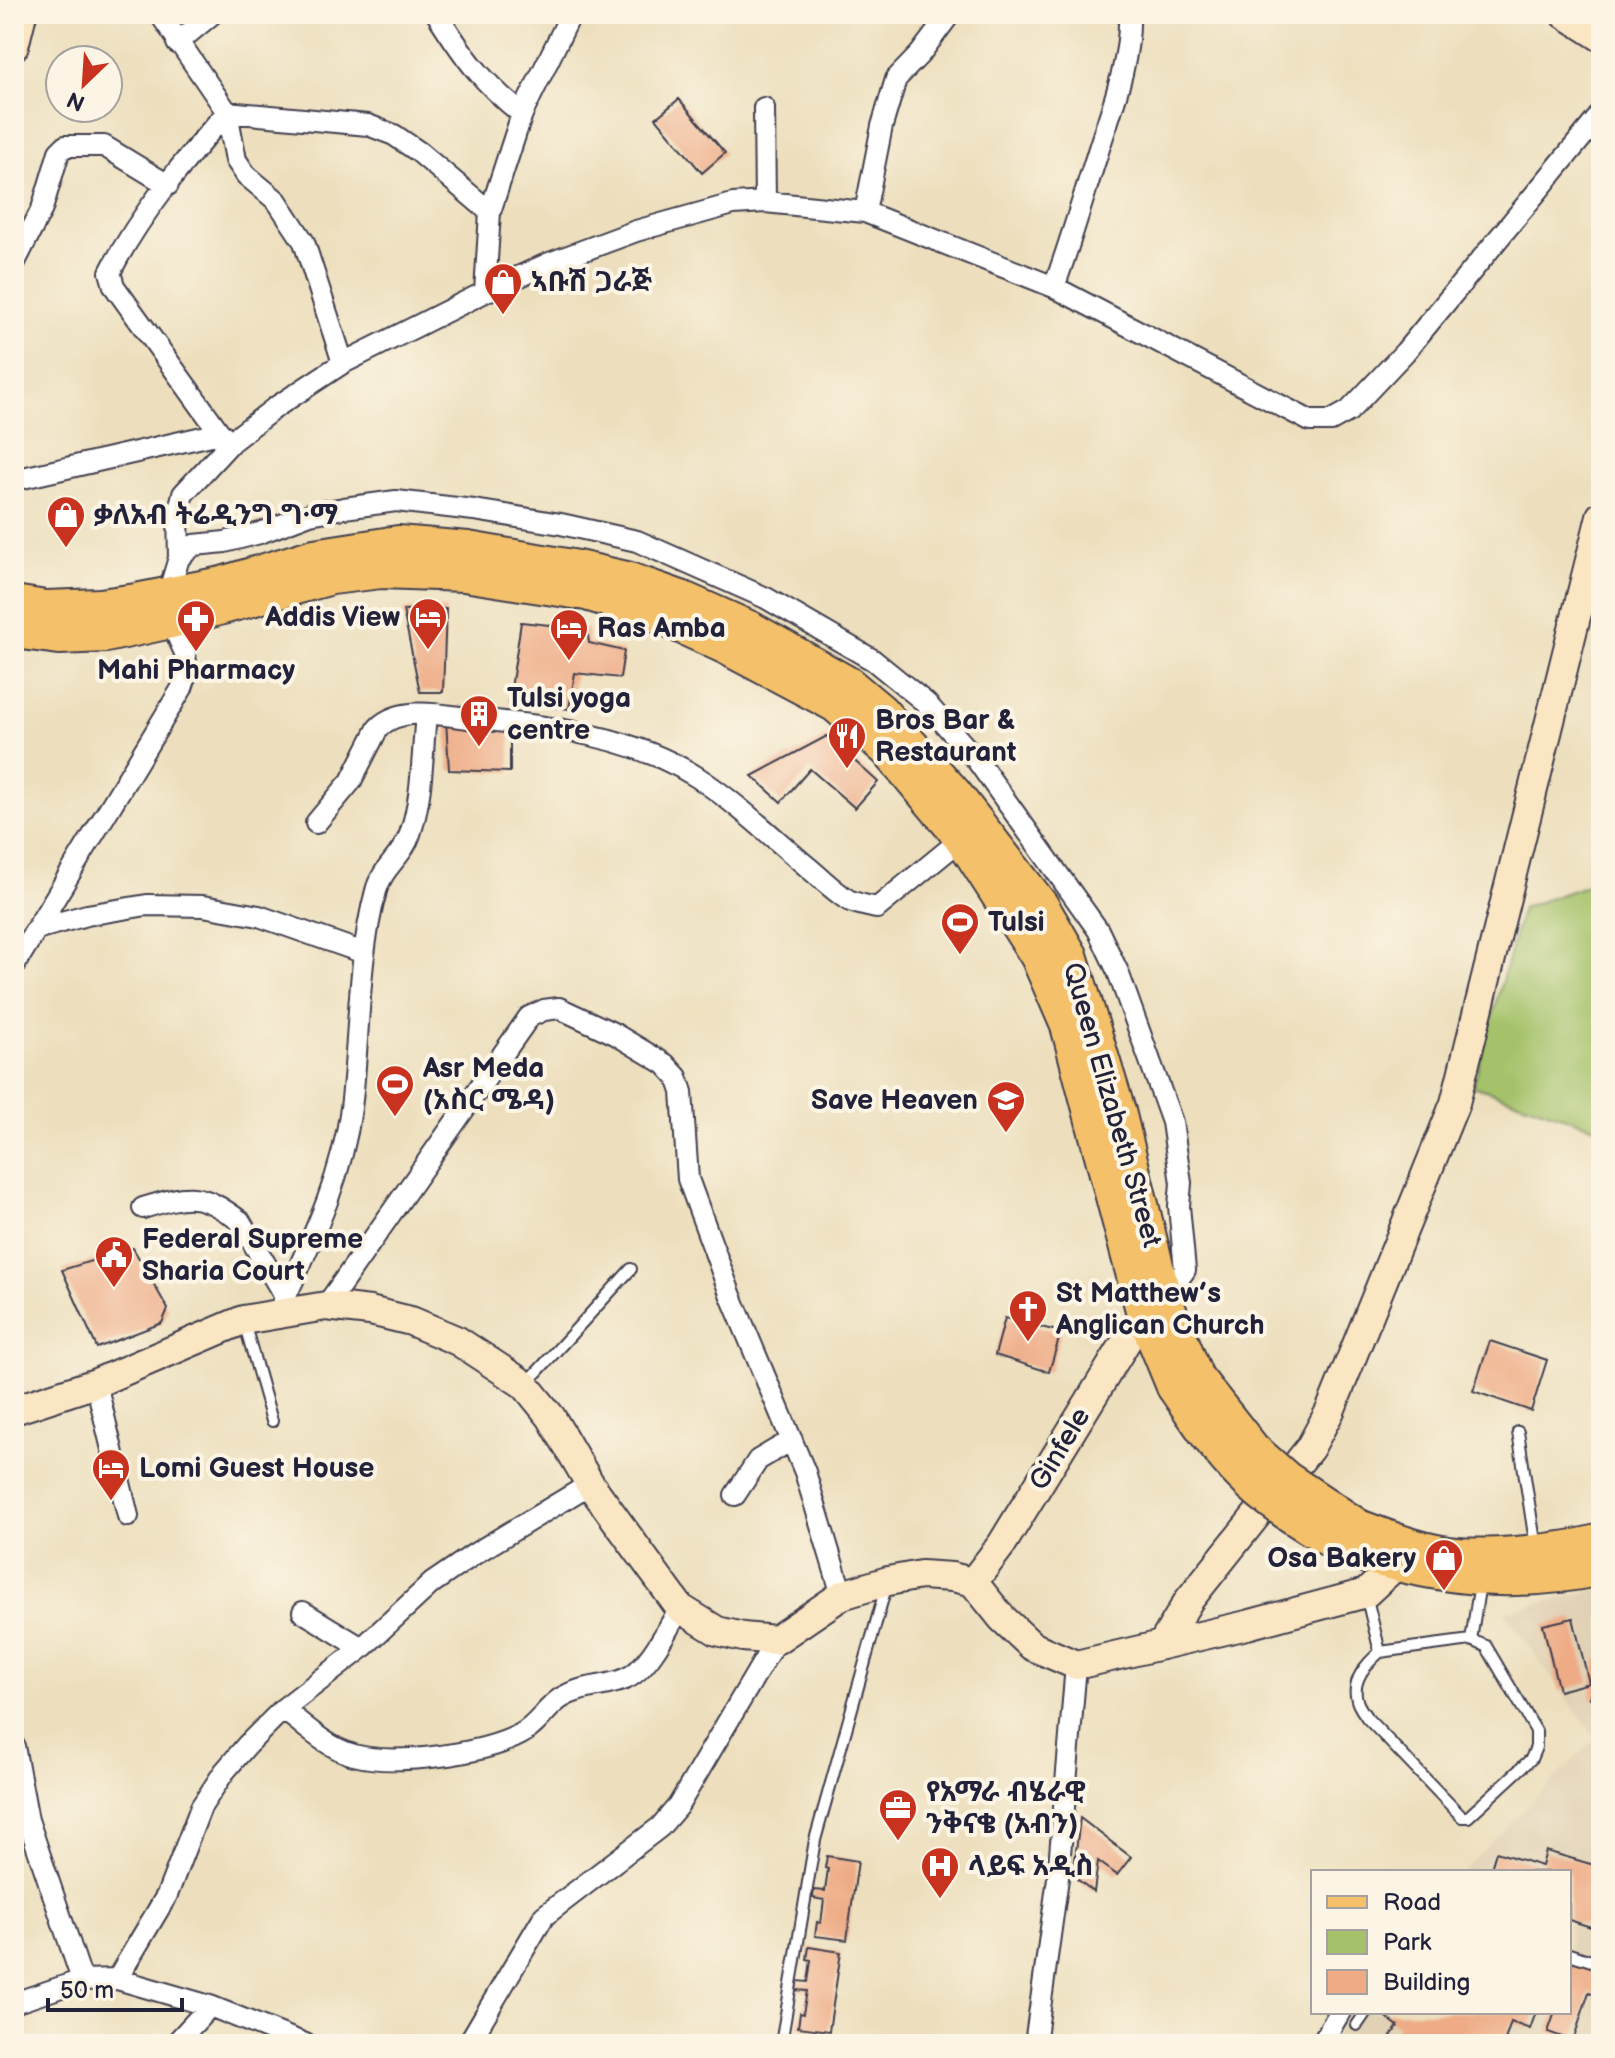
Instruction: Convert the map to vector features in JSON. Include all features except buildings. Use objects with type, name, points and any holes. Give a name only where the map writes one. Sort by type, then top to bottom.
[{"type":"main road","name":"Queen Elizabeth Street","points":[[14,632],[59,638],[106,636],[222,583],[314,555],[398,542],[468,548],[627,578],[681,597],[751,628],[850,684],[881,710],[956,794],[970,832],[1042,905],[1071,955],[1119,1111],[1154,1306],[1209,1440],[1241,1476],[1285,1514],[1353,1538],[1445,1553],[1536,1550],[1601,1540]]},
{"type":"main road","name":"Queen Elizabeth Street","points":[[14,602],[46,607],[100,605],[169,608]]},
{"type":"main road","name":"Queen Elizabeth Street","points":[[1353,1538],[1395,1566],[1480,1580],[1543,1580],[1601,1569]]},
{"type":"street","points":[[14,46],[22,14]]},
{"type":"street","points":[[160,14],[227,112],[236,160],[246,175],[277,201],[304,242],[343,363]]},
{"type":"street","points":[[177,43],[212,14]]},
{"type":"street","points":[[437,14],[462,54],[490,89],[522,114]]},
{"type":"street","points":[[485,292],[490,212],[522,114],[571,14]]},
{"type":"street","points":[[865,212],[882,126],[896,79],[920,54],[950,14]]},
{"type":"street","points":[[1054,287],[1071,243],[1119,85],[1130,26],[1129,14]]},
{"type":"street","points":[[1565,14],[1601,37]]},
{"type":"street","points":[[764,108],[765,202]]},
{"type":"street","points":[[226,437],[114,286],[110,272],[121,250],[189,155],[227,112]]},
{"type":"street","points":[[227,112],[368,125],[394,135],[419,152],[490,212]]},
{"type":"street","points":[[14,480],[226,437],[343,363],[547,264],[636,231],[733,204],[765,202],[865,212],[1054,287],[1310,421],[1331,421],[1349,411],[1405,352],[1601,114]]},
{"type":"street","points":[[14,264],[42,209],[59,152],[65,146],[104,146],[168,185]]},
{"type":"street","points":[[14,966],[182,688],[187,673],[185,653],[169,608],[179,558],[178,513],[183,494],[226,437]]},
{"type":"street","points":[[179,558],[194,545],[225,542],[310,514],[344,508],[396,501],[474,510],[575,526],[637,541],[766,598],[873,660],[926,703],[976,759],[1098,930],[1118,972],[1172,1122],[1181,1183],[1179,1206],[1185,1270],[1154,1306]]},
{"type":"street","points":[[1162,1645],[1189,1600],[1310,1448],[1336,1397],[1455,1103],[1601,516]]},
{"type":"street","points":[[316,823],[351,781],[384,722],[399,716],[426,714],[572,730],[632,746],[670,762],[698,778],[733,805],[849,901],[877,908],[970,832]]},
{"type":"street","points":[[281,1305],[323,1219],[341,1158],[351,1110],[364,953],[376,889],[410,837],[417,807],[426,714]]},
{"type":"street","points":[[36,929],[87,915],[147,905],[203,906],[259,916],[364,953]]},
{"type":"street","points":[[326,1306],[529,1017],[559,1008],[615,1034],[665,1064],[677,1077],[682,1092],[688,1179],[731,1296],[805,1472],[842,1595]]},
{"type":"street","points":[[143,1208],[195,1196],[240,1221],[281,1305]]},
{"type":"street","points":[[15,1408],[96,1383],[281,1305],[370,1311],[411,1321],[458,1341],[525,1385],[551,1417],[590,1484],[680,1608],[717,1631],[776,1640]]},
{"type":"street","name":"Ginfele","points":[[973,1582],[1002,1544],[1154,1306]]},
{"type":"street","points":[[96,1383],[128,1516]]},
{"type":"street","points":[[735,1495],[758,1460],[792,1440]]},
{"type":"street","points":[[117,1979],[167,1895],[201,1807],[247,1745],[283,1709],[362,1648],[432,1583],[590,1484]]},
{"type":"street","points":[[468,2044],[544,1916],[660,1827],[678,1806],[776,1640],[842,1595],[921,1575],[973,1582],[1002,1618],[1032,1646],[1076,1665],[1366,1593],[1395,1566]]},
{"type":"street","points":[[283,1709],[328,1744],[354,1755],[390,1760],[477,1750],[523,1734],[546,1709],[582,1687],[625,1679],[639,1670],[680,1608]]},
{"type":"street","points":[[303,1612],[362,1648]]},
{"type":"street","points":[[1035,2044],[1058,1878],[1076,1665]]},
{"type":"street","points":[[14,1746],[28,1820],[82,1980]]},
{"type":"street","points":[[14,2003],[82,1980],[117,1979],[210,2006],[276,2038],[305,2044]]},
{"type":"street","points":[[175,2044],[210,2006]]},
{"type":"street","points":[[1321,2044],[1339,2014]]},
{"type":"lane","points":[[525,1385],[631,1269]]},
{"type":"lane","points":[[243,1320],[272,1421]]},
{"type":"lane","points":[[1518,1432],[1536,1550]]},
{"type":"lane","points":[[1471,1640],[1480,1580]]},
{"type":"lane","points":[[781,2044],[815,1840],[888,1581]]},
{"type":"lane","points":[[1366,1593],[1380,1652]]},
{"type":"lane","points":[[1471,1640],[1486,1646],[1536,1731],[1536,1747],[1531,1759],[1468,1817],[1457,1815],[1367,1718],[1356,1700],[1357,1680],[1380,1652],[1471,1640]]},
{"type":"lane","points":[[1571,1955],[1601,1964]]},
{"type":"lane","points":[[1357,2025],[1365,2014]]},
{"type":"shaded area","points":[[1601,1588],[1601,2044],[1328,2044],[1347,2014],[1571,2014],[1571,1870],[1464,1870],[1595,1738],[1504,1612]]},
{"type":"green space","points":[[1596,882],[1601,906],[1601,1129],[1473,1086],[1522,908]]},
{"type":"place","name":"ኣቡሽ ጋራጅ","points":[[503,316]]},
{"type":"place","name":"ቃለአብ ትሬዲንግ ግ•ማ","points":[[66,549]]},
{"type":"place","name":"Addis View","points":[[428,651]]},
{"type":"place","name":"Mahi Pharmacy","points":[[196,653]]},
{"type":"place","name":"Ras Amba","points":[[569,662]]},
{"type":"place","name":"Tulsi yoga centre","points":[[479,748]]},
{"type":"place","name":"Bros Bar & Restaurant","points":[[847,770]]},
{"type":"place","name":"Tulsi","points":[[960,956]]},
{"type":"place","name":"Asr Meda (አስር ሜዳ)","points":[[395,1118]]},
{"type":"place","name":"Save Heaven","points":[[1006,1134]]},
{"type":"place","name":"Federal Supreme Sharia Court","points":[[114,1289]]},
{"type":"place","name":"St Matthew’s Anglican Church","points":[[1028,1343]]},
{"type":"place","name":"Lomi Guest House","points":[[111,1502]]},
{"type":"place","name":"Osa Bakery","points":[[1444,1592]]},
{"type":"place","name":"የአማራ ብሄራዊ ንቅናቄ (አብን)","points":[[898,1842]]},
{"type":"place","name":"ላይፍ አዲስ","points":[[940,1900]]}]
